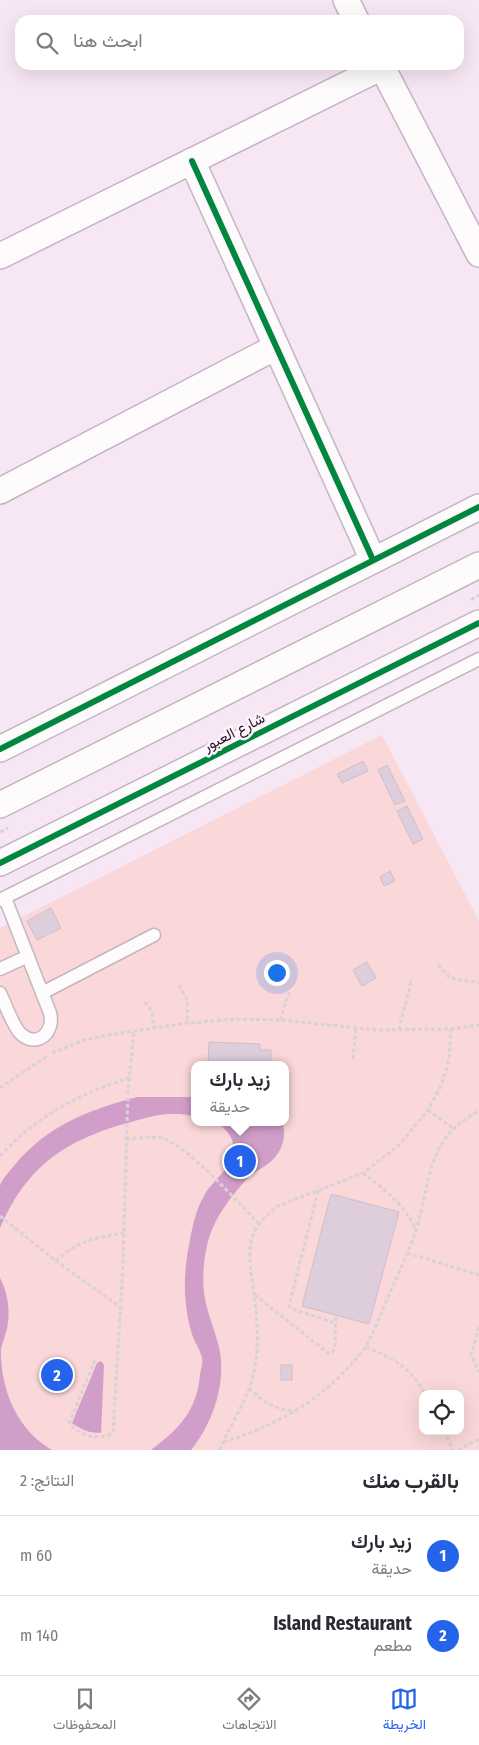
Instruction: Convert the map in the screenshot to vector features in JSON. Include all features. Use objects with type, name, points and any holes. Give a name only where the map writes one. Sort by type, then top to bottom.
[{"type":"street","points":[[346,0],[354,15]]},
{"type":"street","points":[[0,256],[373,70]]},
{"type":"street","points":[[383,70],[478,249]]},
{"type":"street","points":[[192,161],[373,560]]},
{"type":"street","points":[[0,491],[276,347]]},
{"type":"street","points":[[0,749],[479,507]]},
{"type":"street","points":[[0,805],[479,564]]},
{"type":"street","name":"شارع العبور","points":[[0,863],[479,623]]},
{"type":"lane","points":[[0,993],[17,1030],[22,1036],[36,1039],[42,1038],[51,1026],[52,1019],[28,956],[2,899],[479,659]]},
{"type":"lane","points":[[42,993],[154,935]]},
{"type":"lane","points":[[0,968],[28,956]]},
{"type":"path","points":[[438,965],[450,978],[479,983]]},
{"type":"path","points":[[399,1030],[411,979]]},
{"type":"path","points":[[179,985],[189,1008],[188,1023]]},
{"type":"path","points":[[280,1020],[290,992]]},
{"type":"path","points":[[145,1002],[152,1012],[154,1028]]},
{"type":"path","points":[[0,1088],[50,1054],[85,1040],[188,1023],[237,1019],[280,1020],[356,1028],[399,1030],[479,1025]]},
{"type":"path","points":[[353,1058],[356,1028]]},
{"type":"path","points":[[220,1450],[254,1376],[257,1316],[250,1251],[252,1237],[259,1224],[278,1206],[363,1173],[399,1145],[428,1110],[441,1086],[449,1060],[451,1028]]},
{"type":"path","points":[[95,1360],[70,1425],[84,1435],[102,1437],[113,1433],[124,1233],[128,1090],[134,1031]]},
{"type":"path","points":[[0,1156],[39,1120],[68,1102],[98,1088],[129,1078]]},
{"type":"path","points":[[428,1110],[454,1129]]},
{"type":"path","points":[[223,1442],[256,1431],[296,1411],[345,1371],[366,1347],[416,1230],[434,1157],[440,1145],[454,1129],[468,1117],[479,1112]]},
{"type":"path","points":[[126,1139],[151,1137],[171,1142],[187,1153],[259,1224]]},
{"type":"path","points":[[363,1173],[398,1202],[416,1230]]},
{"type":"path","points":[[318,1191],[289,1306],[292,1309],[336,1323]]},
{"type":"path","points":[[0,1216],[56,1261],[120,1307]]},
{"type":"path","points":[[56,1261],[66,1251],[90,1239],[124,1233]]},
{"type":"path","points":[[407,1253],[479,1275]]},
{"type":"path","points":[[254,1294],[328,1353],[335,1350],[336,1315]]},
{"type":"path","points":[[479,1327],[471,1355],[479,1372]]},
{"type":"path","points":[[366,1347],[392,1358],[402,1365],[423,1390]]},
{"type":"path","points":[[249,1388],[270,1405],[283,1410],[296,1411]]},
{"type":"path","points":[[446,1435],[453,1450]]},
{"type":"path","points":[[458,1450],[479,1439]]},
{"type":"shaded area","points":[[382,735],[479,921],[479,1450],[0,1450],[0,928]]},
{"type":"shaded area","points":[[137,1097],[191,1097],[191,1116],[171,1114],[147,1118],[108,1129],[69,1146],[36,1171],[11,1206],[0,1228],[0,1186],[7,1174],[26,1153],[54,1130],[85,1114]]},
{"type":"shaded area","points":[[220,1126],[284,1126],[284,1139],[277,1155],[267,1165],[248,1178],[228,1201],[209,1237],[203,1272],[204,1293],[221,1360],[219,1388],[212,1415],[191,1450],[151,1450],[185,1418],[191,1409],[198,1387],[202,1360],[189,1325],[185,1276],[194,1222],[199,1205],[210,1187],[226,1169],[233,1156],[232,1140]]},
{"type":"shaded area","points":[[0,1278],[6,1294],[9,1311],[1,1349],[1,1364],[7,1393],[20,1420],[40,1442],[52,1450],[0,1450]]},
{"type":"shaded area","points":[[101,1361],[104,1365],[101,1433],[86,1431],[72,1423],[97,1363]]},
{"type":"building","points":[[363,761],[368,771],[342,783],[337,774]]},
{"type":"building","points":[[387,765],[405,801],[395,805],[378,770]]},
{"type":"building","points":[[407,806],[423,839],[413,844],[397,811]]},
{"type":"building","points":[[390,871],[395,881],[384,886],[380,877]]},
{"type":"building","points":[[51,908],[61,928],[37,940],[27,921]]},
{"type":"building","points":[[367,962],[376,978],[362,986],[353,970]]},
{"type":"building","points":[[209,1042],[260,1044],[260,1050],[271,1050],[271,1061],[208,1061]]},
{"type":"building","points":[[331,1194],[399,1212],[369,1324],[302,1306]]},
{"type":"building","points":[[281,1365],[292,1365],[292,1380],[281,1380]]},
{"type":"cycle path","points":[[192,161],[373,560]]},
{"type":"cycle path","points":[[0,749],[479,507]]},
{"type":"cycle path","points":[[0,863],[479,623]]},
{"type":"place","name":"زيد بارك","points":[[240,1161]]},
{"type":"place","name":"Island Restaurant","points":[[57,1375]]}]
